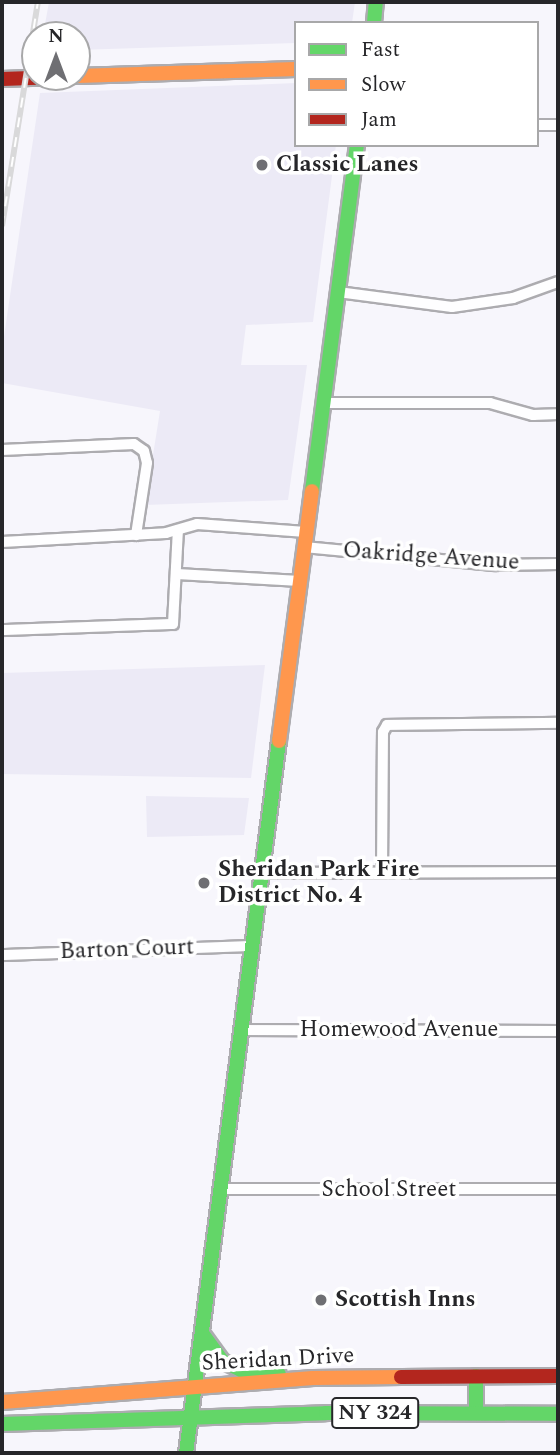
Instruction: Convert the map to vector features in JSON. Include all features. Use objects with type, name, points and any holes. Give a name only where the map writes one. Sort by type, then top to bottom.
[{"type":"main road","points":[[374,21],[376,2]]},
{"type":"main road","points":[[91,76],[294,69]]},
{"type":"main road","points":[[2,79],[21,78]]},
{"type":"main road","points":[[186,1453],[357,147]]},
{"type":"main road","points":[[202,1334],[222,1361],[233,1367],[313,1378]]},
{"type":"main road","points":[[476,1376],[476,1413]]},
{"type":"main road","name":"Sheridan Drive","points":[[2,1402],[313,1378],[558,1376]]},
{"type":"main road","name":"NY 324","points":[[2,1424],[191,1417],[558,1414]]},
{"type":"street","points":[[539,125],[558,125]]},
{"type":"street","points":[[338,292],[452,307],[513,298],[558,282]]},
{"type":"street","points":[[323,403],[489,403],[533,415],[558,414]]},
{"type":"street","points":[[2,450],[134,444],[144,451],[147,463],[136,535]]},
{"type":"street","points":[[2,542],[136,535],[178,530],[197,524],[306,532]]},
{"type":"street","points":[[2,630],[173,624],[178,530]]},
{"type":"street","name":"Oakridge Avenue","points":[[304,547],[496,565],[558,564]]},
{"type":"street","points":[[177,574],[300,581]]},
{"type":"street","points":[[382,872],[383,732],[387,725],[558,723]]},
{"type":"street","points":[[261,873],[558,873]]},
{"type":"street","name":"Barton Court","points":[[2,955],[251,946]]},
{"type":"street","name":"Homewood Avenue","points":[[241,1030],[558,1031]]},
{"type":"street","name":"School Street","points":[[220,1189],[558,1189]]},
{"type":"shaded area","points":[[49,2],[355,2],[352,21],[294,21],[294,43],[91,50],[91,21],[46,21]]},
{"type":"shaded area","points":[[294,83],[294,147],[336,147],[313,322],[246,325],[241,365],[307,365],[288,500],[145,505],[160,411],[2,383],[2,350],[40,93]]},
{"type":"shaded area","points":[[265,665],[251,778],[2,774],[2,673]]},
{"type":"shaded area","points":[[146,796],[249,798],[244,835],[147,837]]},
{"type":"railway","points":[[2,226],[38,2]]},
{"type":"traffic: fast","points":[[374,21],[376,2]]},
{"type":"traffic: fast","points":[[312,491],[357,147]]},
{"type":"traffic: fast","points":[[186,1453],[279,741]]},
{"type":"traffic: fast","points":[[202,1333],[222,1361],[241,1370],[279,1374]]},
{"type":"traffic: fast","points":[[476,1376],[476,1413]]},
{"type":"traffic: fast","points":[[2,1424],[326,1413],[558,1414]]},
{"type":"traffic: slow","points":[[91,76],[294,69]]},
{"type":"traffic: slow","points":[[279,741],[312,491]]},
{"type":"traffic: slow","points":[[2,1402],[313,1378],[401,1377]]},
{"type":"traffic: jam","points":[[2,79],[21,78]]},
{"type":"traffic: jam","points":[[401,1377],[558,1376]]},
{"type":"place","name":"Classic Lanes","points":[[262,165]]},
{"type":"place","name":"Sheridan Park Fire District No. 4","points":[[204,883]]},
{"type":"place","name":"Scottish Inns","points":[[321,1300]]}]
